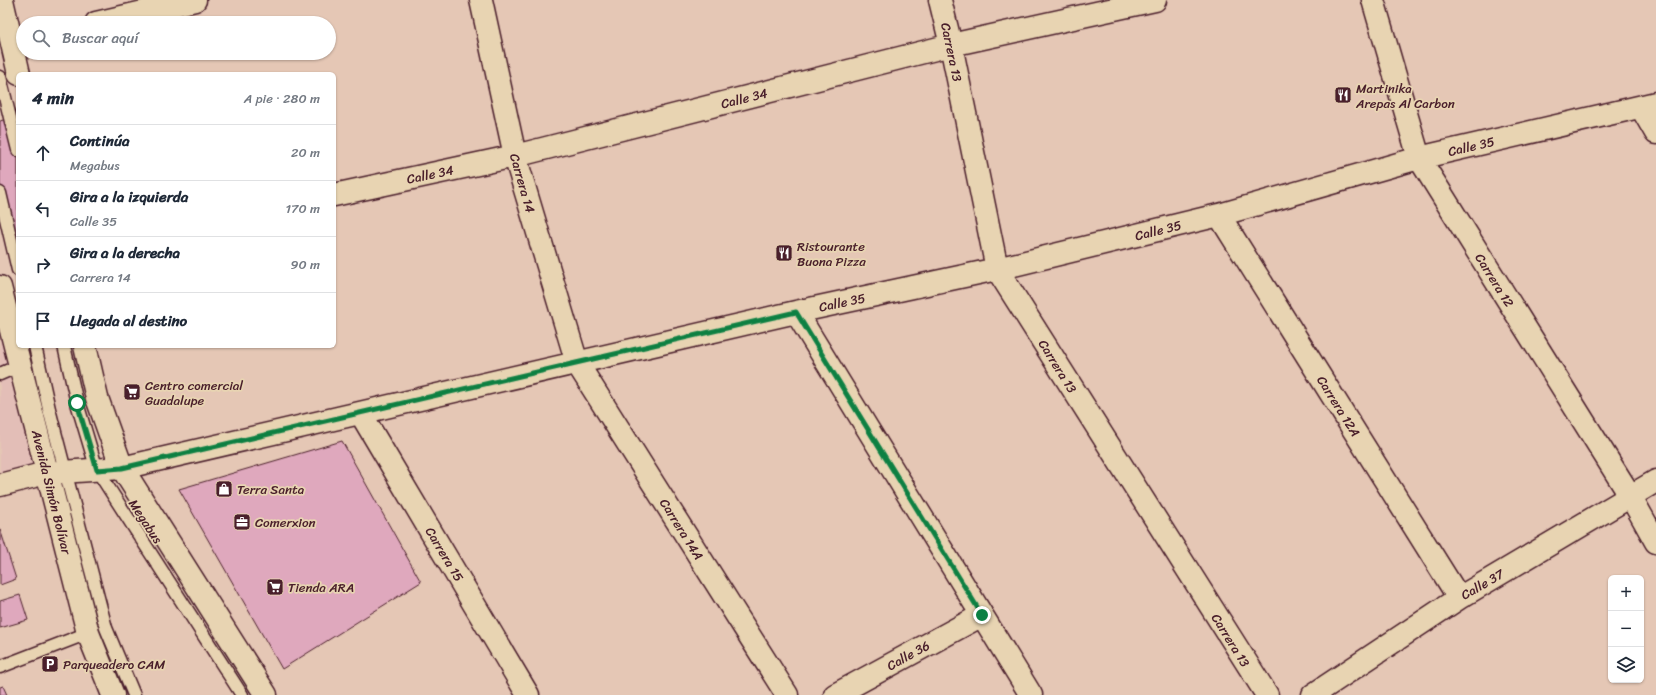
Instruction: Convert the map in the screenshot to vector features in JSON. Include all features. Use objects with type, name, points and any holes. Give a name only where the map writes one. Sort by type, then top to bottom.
[{"type":"street","points":[[2,0],[16,38]]},
{"type":"street","points":[[126,16],[195,0]]},
{"type":"street","name":"Carrera 14","points":[[481,0],[515,156],[577,363]]},
{"type":"street","name":"Carrera 13","points":[[940,0],[951,45],[997,269],[1267,695]]},
{"type":"street","name":"Calle 34","points":[[336,195],[515,156],[951,45],[1155,0]]},
{"type":"street","name":"Carrera 12","points":[[1373,0],[1419,158],[1631,497],[1656,542]]},
{"type":"street","points":[[18,60],[19,72]]},
{"type":"street","points":[[1648,105],[1656,133]]},
{"type":"street","name":"Calle 35","points":[[0,485],[56,472],[122,468],[361,414],[796,312],[997,269],[1219,215],[1419,158],[1648,105]]},
{"type":"street","name":"Carrera 12A","points":[[1219,215],[1458,598]]},
{"type":"street","name":"Avenida Simón Bolívar","points":[[0,287],[16,346]]},
{"type":"street","points":[[796,312],[1031,695]]},
{"type":"street","name":"Avenida Simón Bolívar","points":[[16,348],[56,472],[88,633],[113,695]]},
{"type":"street","points":[[86,348],[98,398],[122,468],[266,695]]},
{"type":"street","name":"Carrera 14A","points":[[577,363],[787,695]]},
{"type":"street","name":"Carrera 15","points":[[361,414],[528,695]]},
{"type":"street","name":"Calle 37","points":[[1312,695],[1458,598],[1656,481]]},
{"type":"street","name":"Calle 36","points":[[835,695],[982,615]]},
{"type":"lane","points":[[0,77],[16,142]]},
{"type":"lane","points":[[0,193],[16,261]]},
{"type":"lane","points":[[35,348],[49,409],[56,472],[106,628],[134,695]]},
{"type":"lane","name":"Megabus","points":[[64,348],[77,403],[97,470],[242,695]]},
{"type":"lane","points":[[0,374],[21,365]]},
{"type":"lane","points":[[0,667],[88,633]]},
{"type":"shaded area","points":[[0,287],[46,473],[0,485]]},
{"type":"building","points":[[10,118],[16,142],[16,239],[0,193],[0,121]]},
{"type":"building","points":[[342,441],[421,582],[282,669],[179,489]]},
{"type":"building","points":[[0,529],[16,579],[0,585]]},
{"type":"building","points":[[20,595],[28,620],[0,628],[0,601]]},
{"type":"building","points":[[3,686],[7,695],[0,695],[0,687]]},
{"type":"place","name":"Martinika Arepas Al Carbon","points":[[1343,95]]},
{"type":"place","name":"Ristourante Buona Pizza","points":[[784,253]]},
{"type":"place","name":"Centro comercial Guadalupe","points":[[132,392]]},
{"type":"place","name":"Terra Santa","points":[[224,489]]},
{"type":"place","name":"Comerxion","points":[[242,522]]},
{"type":"place","name":"Tienda ARA","points":[[275,587]]},
{"type":"place","name":"Parqueadero CAM","points":[[50,664]]},
{"type":"route","points":[[77,403],[97,470],[122,468],[361,414],[796,312],[982,615]]}]
